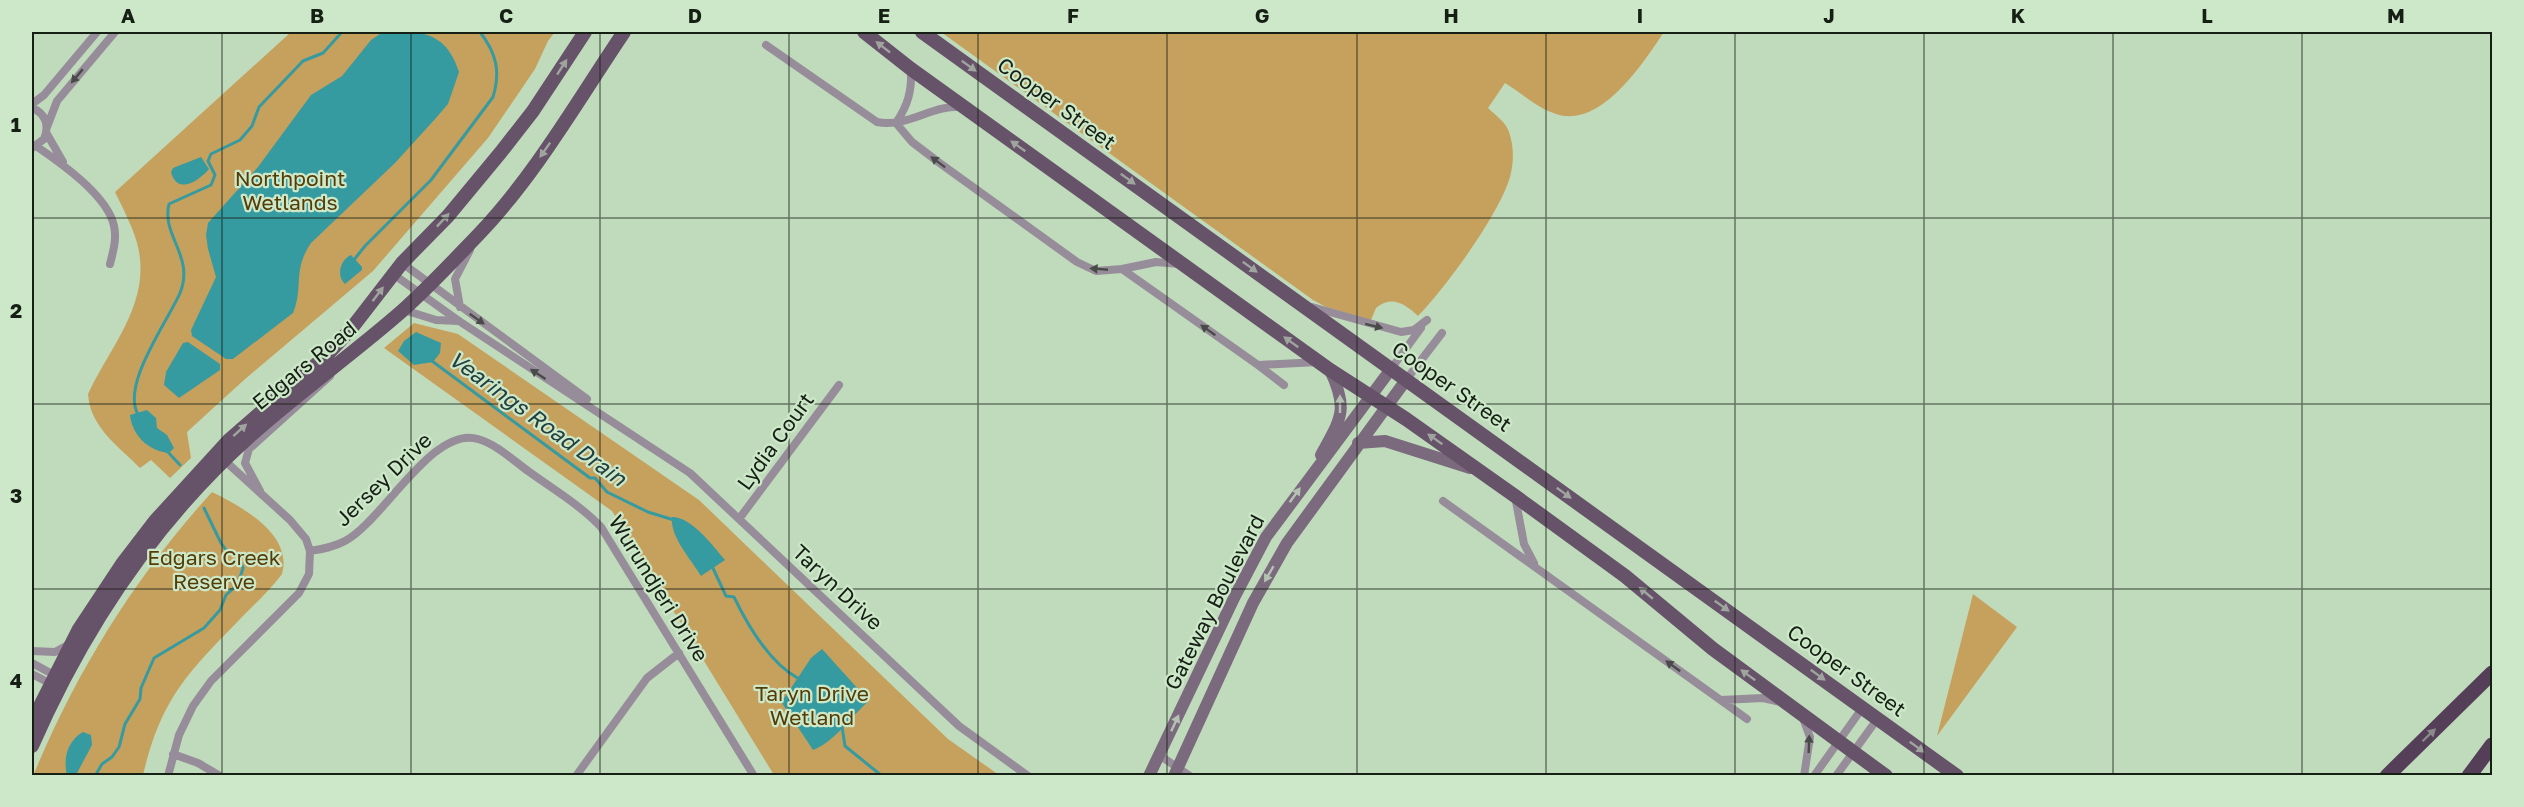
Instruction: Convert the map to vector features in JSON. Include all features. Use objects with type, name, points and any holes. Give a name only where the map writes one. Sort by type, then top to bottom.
[{"type":"highway","points":[[2387,776],[2493,673]]},
{"type":"highway","points":[[2469,776],[2493,745]]},
{"type":"main road","name":"Edgars Road","points":[[32,722],[56,681],[132,568],[190,495],[222,456],[333,349],[402,262],[448,216],[533,111],[585,32]]},
{"type":"main road","name":"Edgars Road","points":[[32,746],[72,642],[128,557],[181,490],[404,310],[479,234],[530,172],[624,32]]},
{"type":"main road","points":[[864,32],[964,108],[1324,366],[1386,405],[1625,576],[1713,649],[1886,776]]},
{"type":"main road","name":"Cooper Street","points":[[922,32],[1957,776]]},
{"type":"street","points":[[65,165],[47,130],[42,114],[32,106],[45,95],[97,32]]},
{"type":"street","points":[[110,264],[115,241],[112,219],[106,208],[65,165],[34,147],[47,130],[57,101],[115,32]]},
{"type":"street","points":[[766,45],[869,119],[886,124],[896,123],[913,119],[937,108],[964,108]]},
{"type":"street","points":[[896,123],[906,109],[910,95],[911,69]]},
{"type":"street","points":[[896,123],[912,142],[1077,262],[1096,271],[1156,262],[1183,264]]},
{"type":"street","points":[[460,307],[455,279],[479,234]]},
{"type":"street","name":"Taryn Drive","points":[[402,262],[425,289],[459,321],[690,473],[959,726],[1028,776]]},
{"type":"street","points":[[1122,268],[1284,385]]},
{"type":"street","name":"Taryn Drive","points":[[393,274],[460,307],[536,359],[623,427]]},
{"type":"street","points":[[1299,302],[1329,314],[1401,332],[1414,330],[1427,320],[1391,369]]},
{"type":"street","points":[[404,310],[436,320],[459,321]]},
{"type":"street","points":[[1407,380],[1442,333]]},
{"type":"street","points":[[260,490],[245,463],[249,449],[322,385],[347,356]]},
{"type":"street","points":[[1258,365],[1324,366],[1342,397],[1336,429],[1310,474]]},
{"type":"street","name":"Gateway Boulevard","points":[[1149,776],[1235,596],[1266,537],[1310,474],[1336,446],[1391,369]]},
{"type":"street","name":"Gateway Boulevard","points":[[1176,771],[1253,603],[1287,543],[1386,405],[1407,380]]},
{"type":"street","name":"Lydia Court","points":[[739,519],[839,385]]},
{"type":"street","name":"Jersey Drive","points":[[310,551],[324,549],[351,538],[438,450],[456,438],[468,437]]},
{"type":"street","name":"Wurundjeri Drive","points":[[468,437],[492,446],[570,501],[601,527],[754,776]]},
{"type":"street","points":[[1358,444],[1385,441],[1480,471]]},
{"type":"street","points":[[168,776],[184,722],[201,693],[305,583],[311,562],[310,551],[299,530],[260,490],[222,456]]},
{"type":"street","points":[[1515,496],[1524,544],[1538,568]]},
{"type":"street","points":[[1443,501],[1747,719]]},
{"type":"street","points":[[1235,596],[1253,603]]},
{"type":"street","points":[[32,651],[55,652],[72,642]]},
{"type":"street","points":[[576,776],[647,678],[679,653]]},
{"type":"street","points":[[32,663],[56,681]]},
{"type":"street","points":[[32,674],[56,681]]},
{"type":"street","points":[[1721,700],[1763,698],[1787,704]]},
{"type":"street","points":[[1814,776],[1863,707]]},
{"type":"street","points":[[1801,714],[1810,737],[1804,776]]},
{"type":"street","points":[[1836,776],[1878,718]]},
{"type":"street","points":[[173,754],[198,762],[220,776]]},
{"type":"street","points":[[1160,755],[1176,771],[1190,776]]},
{"type":"green space","name":"Northpoint Wetlands","points":[[291,32],[555,32],[548,41],[535,69],[488,138],[373,271],[244,380],[187,432],[191,458],[170,478],[151,460],[140,468],[106,435],[90,406],[88,394],[127,322],[135,303],[139,284],[140,264],[137,243],[115,192]]},
{"type":"green space","points":[[941,32],[1664,32],[1645,60],[1619,90],[1589,112],[1573,116],[1556,114],[1536,104],[1505,83],[1488,108],[1508,128],[1513,148],[1510,177],[1495,211],[1457,269],[1418,316],[1403,305],[1387,302],[1376,308],[1371,320],[1326,307],[1313,300]]},
{"type":"green space","name":"Taryn Drive Wetland","points":[[414,323],[458,334],[699,500],[948,739],[999,775],[774,775],[612,511],[384,348]]},
{"type":"green space","name":"Edgars Creek Reserve","points":[[212,492],[250,514],[273,534],[280,546],[283,560],[282,574],[206,655],[179,688],[159,725],[143,775],[33,776],[69,699],[110,626],[158,557]]},
{"type":"green space","points":[[1973,594],[2017,627],[1937,736]]},
{"type":"water","points":[[383,32],[421,33],[440,41],[454,59],[459,72],[448,104],[395,163],[311,243],[302,262],[293,313],[233,359],[226,359],[192,336],[191,330],[216,277],[208,249],[206,235],[208,223],[258,167],[311,95],[342,76],[371,40]]},
{"type":"water","points":[[201,157],[209,169],[199,178],[183,185],[174,179],[171,172],[173,168]]},
{"type":"water","points":[[351,255],[362,270],[345,284],[342,281],[340,268]]},
{"type":"water","points":[[416,332],[441,343],[440,353],[433,362],[414,365],[398,351],[404,341]]},
{"type":"water","points":[[188,342],[220,364],[220,370],[179,398],[164,385],[166,372],[183,343]]},
{"type":"water","points":[[147,410],[156,418],[157,428],[167,435],[174,448],[169,453],[154,449],[142,441],[134,429],[130,415]]},
{"type":"water","points":[[672,517],[680,518],[694,527],[725,560],[701,576],[674,532]]},
{"type":"water","points":[[822,649],[869,701],[836,735],[813,750],[780,700],[785,697],[811,658]]},
{"type":"water","points":[[83,732],[91,735],[92,745],[76,775],[67,775],[67,751],[73,740]]},
{"type":"waterway","points":[[139,416],[135,404],[135,388],[140,372],[180,293],[184,280],[181,257],[169,226],[169,204],[211,185],[215,175],[208,161],[211,154],[240,140],[252,126],[259,107],[303,61],[323,53],[342,32]]},
{"type":"waterway","name":"Vearings Road Drain","points":[[353,261],[431,180],[493,97],[497,79],[496,63],[490,47],[480,32]]},
{"type":"waterway","name":"Vearings Road Drain","points":[[432,361],[590,478],[595,478],[607,492],[648,512],[674,520]]},
{"type":"waterway","points":[[167,451],[180,465]]},
{"type":"waterway","points":[[95,776],[102,764],[112,757],[119,747],[125,724],[140,699],[141,688],[154,658],[204,628],[220,610],[226,595],[238,584],[243,568],[237,554],[226,550],[204,508]]},
{"type":"waterway","name":"Vearings Road Drain","points":[[711,564],[726,596],[734,597],[761,643],[779,664],[799,679]]},
{"type":"waterway","name":"Vearings Road Drain","points":[[842,727],[845,746],[882,776]]}]
